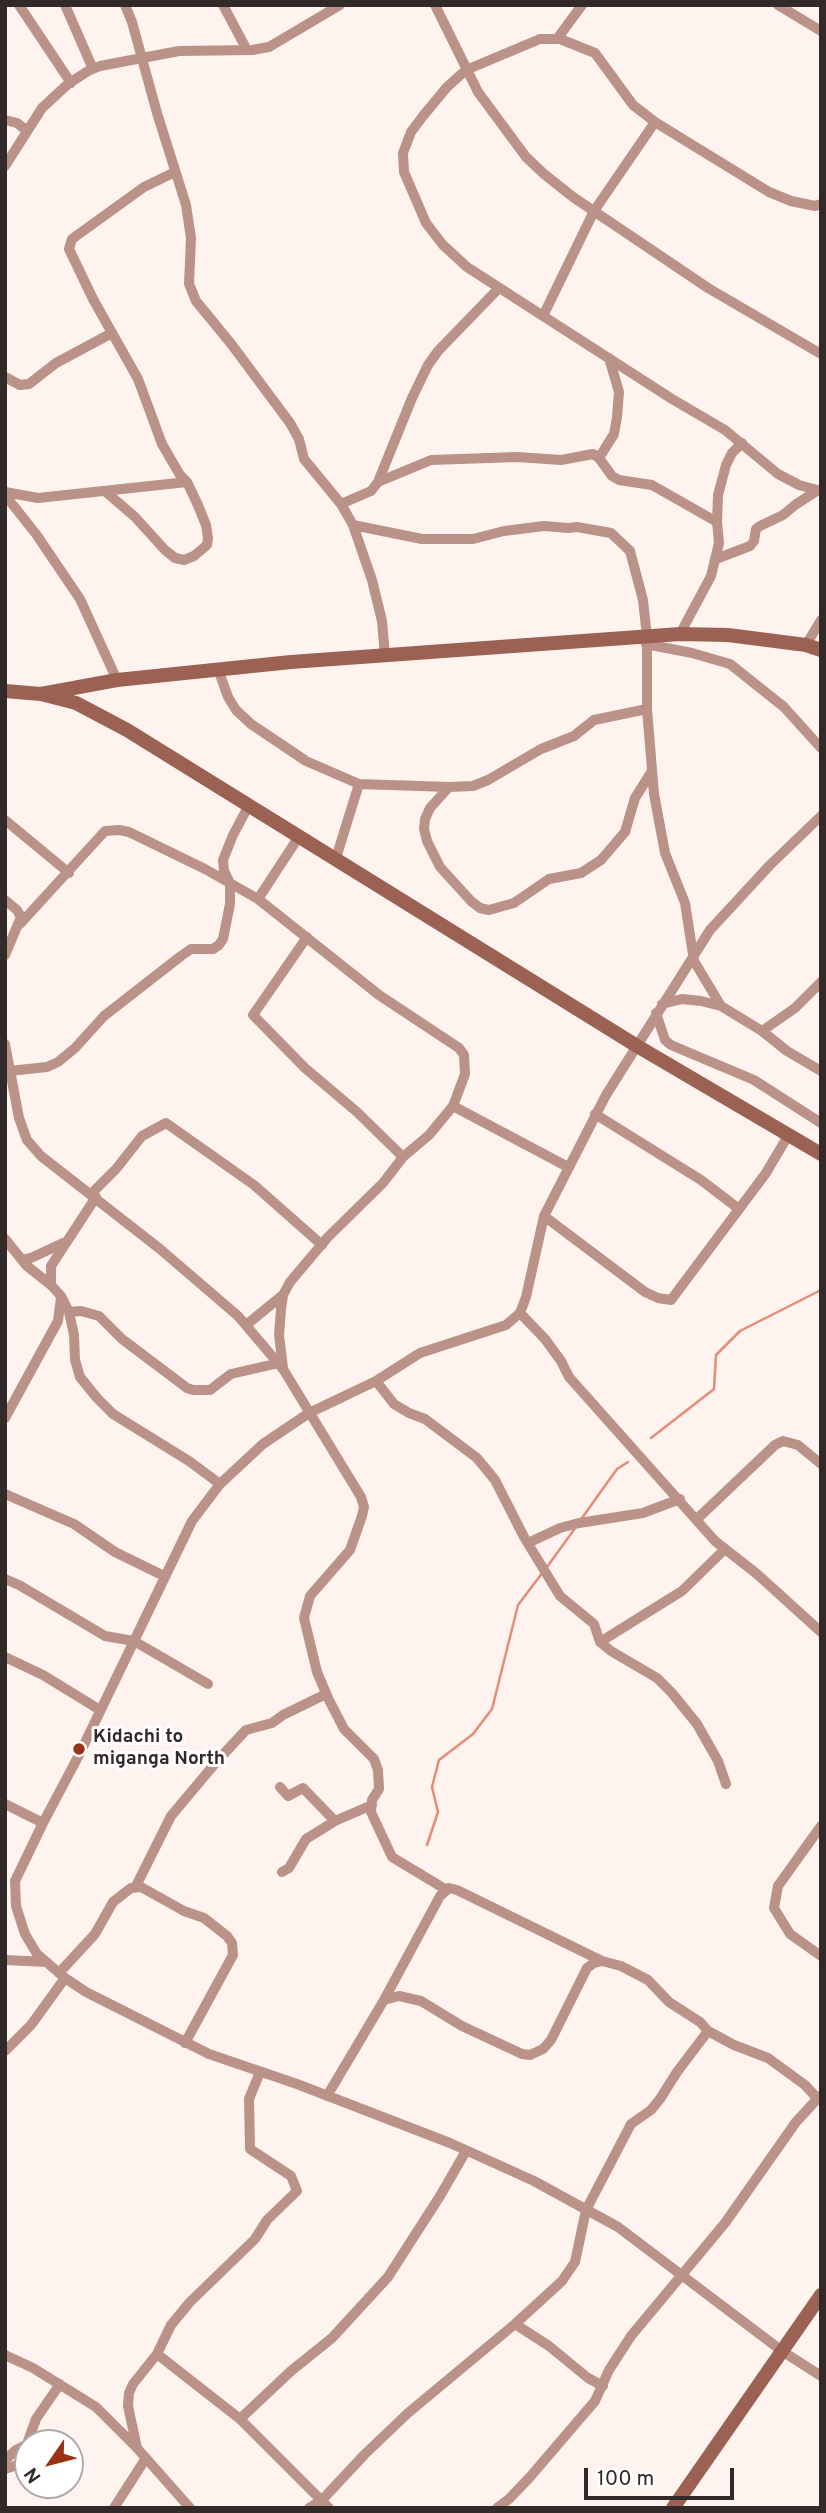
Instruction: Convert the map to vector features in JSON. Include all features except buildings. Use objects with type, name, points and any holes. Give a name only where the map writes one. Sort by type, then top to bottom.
[{"type":"street","points":[[19,5],[71,83]]},
{"type":"street","points":[[65,5],[93,69]]},
{"type":"street","points":[[125,5],[186,205],[191,238],[189,284],[196,302],[290,423],[299,439],[304,459],[341,504],[353,525],[372,580],[382,621],[385,656]]},
{"type":"street","points":[[223,5],[247,50]]},
{"type":"street","points":[[5,166],[42,108],[71,83],[93,69],[179,51],[269,47],[340,5]]},
{"type":"street","points":[[435,5],[478,92],[526,157],[544,174],[708,288],[821,354]]},
{"type":"street","points":[[557,39],[582,5]]},
{"type":"street","points":[[778,5],[818,26]]},
{"type":"street","points":[[819,491],[799,485],[778,474],[725,430],[672,400],[467,267],[443,245],[426,223],[404,172],[403,153],[411,132],[447,87],[466,70],[540,39],[557,39],[595,54],[634,105],[655,122],[769,192],[791,201],[815,206],[821,204]]},
{"type":"street","points":[[5,120],[17,122],[26,130]]},
{"type":"street","points":[[543,316],[594,211],[655,122]]},
{"type":"street","points":[[106,492],[175,558],[184,560],[202,551],[208,538],[197,503],[187,482],[162,444],[138,379],[69,248],[72,239],[144,187],[175,172]]},
{"type":"street","points":[[341,504],[371,491],[378,482],[428,365],[499,288]]},
{"type":"street","points":[[5,377],[20,385],[29,384],[56,363],[112,333]]},
{"type":"street","points":[[599,458],[614,434],[617,417],[619,392],[609,358]]},
{"type":"street","points":[[680,634],[711,576],[719,543],[718,495],[726,465],[732,453],[742,443]]},
{"type":"street","points":[[378,482],[419,464],[439,459],[517,457],[561,460],[593,454],[619,481],[652,485],[717,522]]},
{"type":"street","points":[[5,494],[38,498],[187,482]]},
{"type":"street","points":[[716,559],[751,546],[756,529],[819,491]]},
{"type":"street","points":[[5,494],[80,598],[117,680]]},
{"type":"street","points":[[353,525],[422,539],[473,539],[504,531],[544,526],[577,527],[611,533],[630,551],[643,600],[652,771],[665,853],[685,902],[697,969],[720,1006]]},
{"type":"street","points":[[41,694],[117,680],[218,669],[646,641],[680,634],[727,635],[814,648],[821,620]]},
{"type":"street","points":[[646,641],[730,664],[784,707],[821,748]]},
{"type":"street","points":[[218,669],[228,698],[251,724],[306,761],[359,785],[473,786],[541,749],[574,736],[594,720],[647,709]]},
{"type":"street","points":[[5,691],[41,694],[76,703],[127,730],[298,838],[336,858],[637,1045],[821,1154]]},
{"type":"street","points":[[449,787],[429,808],[424,829],[427,841],[440,866],[471,901],[480,908],[489,910],[514,903],[549,879],[581,873],[601,860],[625,832],[635,798],[652,771]]},
{"type":"street","points":[[336,858],[359,785]]},
{"type":"street","points":[[9,1071],[47,1067],[58,1062],[75,1048],[104,1016],[181,956],[191,949],[214,948],[219,945],[229,919],[230,883],[224,871],[223,860],[249,805]]},
{"type":"street","points":[[821,816],[710,930],[693,953],[595,1114],[544,1216],[520,1313],[506,1325],[421,1353],[376,1381],[309,1413],[263,1444],[220,1484],[192,1521],[15,1881],[16,1906],[25,1934],[37,1954],[62,1975],[101,2000],[209,2054],[327,2096],[534,2181],[618,2227],[782,2351],[821,2376]]},
{"type":"street","points":[[5,820],[69,873]]},
{"type":"street","points":[[20,924],[105,831],[120,830],[169,851],[258,899],[380,995],[459,1048],[464,1055],[465,1074],[453,1106],[290,1282],[283,1295],[279,1335],[281,1366]]},
{"type":"street","points":[[258,899],[298,838]]},
{"type":"street","points":[[5,900],[21,917],[5,955]]},
{"type":"street","points":[[307,937],[253,1015],[305,1068],[357,1112],[403,1157]]},
{"type":"street","points":[[762,1031],[786,1015],[821,982]]},
{"type":"street","points":[[659,1009],[682,999],[701,1000],[720,1006],[821,1071]]},
{"type":"street","points":[[659,1009],[665,1040],[671,1045],[754,1080],[821,1123]]},
{"type":"street","points":[[5,1044],[19,1118],[27,1140],[41,1156],[160,1249],[246,1325],[281,1366],[356,1487],[364,1507],[350,1550],[310,1596],[304,1618],[310,1647],[326,1694],[344,1729],[374,1759],[379,1789],[371,1812],[392,1857],[445,1889],[457,1890],[602,1961],[621,1966],[648,1980],[669,2002],[693,2017],[708,2031],[768,2058],[819,2097],[796,2122],[725,2223],[631,2336],[609,2370],[595,2401],[539,2468],[497,2508]]},
{"type":"street","points":[[453,1106],[568,1167]]},
{"type":"street","points":[[595,1114],[701,1180],[739,1209]]},
{"type":"street","points":[[51,1285],[51,1266],[93,1196],[142,1136],[166,1123],[254,1185],[322,1245]]},
{"type":"street","points":[[544,1216],[645,1292],[657,1298],[671,1300],[766,1173],[789,1134]]},
{"type":"street","points":[[5,1239],[22,1260],[61,1296],[69,1312],[80,1377],[97,1398],[113,1414],[189,1461],[220,1484]]},
{"type":"street","points":[[22,1260],[66,1241]]},
{"type":"street","points":[[246,1325],[283,1295]]},
{"type":"street","points":[[5,1418],[58,1321],[61,1296]]},
{"type":"street","points":[[69,1312],[81,1311],[99,1316],[122,1339],[193,1390],[210,1390],[231,1374],[281,1366]]},
{"type":"street","points":[[520,1313],[545,1339],[569,1377],[724,1550],[757,1574],[821,1632]]},
{"type":"street","points":[[376,1381],[394,1404],[425,1419],[477,1458],[495,1480],[560,1596],[594,1624],[600,1642],[657,1678],[672,1693],[697,1724],[718,1761],[726,1784]]},
{"type":"street","points":[[697,1519],[775,1444],[783,1441],[798,1445],[821,1464]]},
{"type":"street","points":[[5,1494],[74,1524],[115,1552],[164,1576]]},
{"type":"street","points":[[528,1543],[560,1528],[636,1515],[680,1499]]},
{"type":"street","points":[[600,1642],[682,1591],[724,1550]]},
{"type":"street","points":[[5,1579],[105,1636],[134,1641],[208,1684]]},
{"type":"street","points":[[5,1657],[43,1675],[100,1710]]},
{"type":"street","points":[[136,1886],[171,1816],[246,1730],[272,1723],[326,1694]]},
{"type":"street","points":[[280,1787],[288,1796],[303,1788],[335,1821]]},
{"type":"street","points":[[5,1804],[43,1823]]},
{"type":"street","points":[[282,1872],[289,1868],[306,1839],[335,1821],[372,1805]]},
{"type":"street","points":[[821,1826],[778,1886],[774,1908],[789,1934],[821,1956]]},
{"type":"street","points":[[5,2051],[31,2025],[62,1975],[95,1934],[113,1902],[125,1890],[136,1886],[184,1911],[204,1918],[222,1931],[232,1943],[233,1955],[226,1971],[186,2043]]},
{"type":"street","points":[[327,2096],[445,1889]]},
{"type":"street","points":[[5,1960],[47,1962]]},
{"type":"street","points":[[384,2000],[399,1996],[421,2001],[463,2026],[522,2054],[530,2055],[543,2049],[551,2040],[587,1968],[602,1961]]},
{"type":"street","points":[[309,2508],[326,2504],[365,2454],[408,2413],[562,2281],[575,2262],[586,2210],[631,2124],[651,2110],[708,2031]]},
{"type":"street","points":[[137,2448],[128,2406],[133,2384],[157,2354],[171,2325],[190,2302],[255,2239],[267,2220],[297,2191],[291,2176],[250,2149],[249,2099],[260,2071]]},
{"type":"street","points":[[240,2419],[291,2371],[332,2338],[388,2277],[466,2151]]},
{"type":"street","points":[[673,2508],[821,2295]]},
{"type":"street","points":[[515,2324],[603,2386]]},
{"type":"street","points":[[157,2354],[240,2419],[326,2504]]},
{"type":"street","points":[[5,2355],[60,2384],[96,2407],[190,2508]]},
{"type":"street","points":[[32,2429],[60,2384]]},
{"type":"street","points":[[114,2508],[146,2458]]},
{"type":"waterway","points":[[651,1438],[714,1389],[716,1355],[740,1331],[821,1290]]},
{"type":"waterway","points":[[582,1518],[617,1469],[628,1462]]},
{"type":"waterway","points":[[547,1567],[576,1527]]},
{"type":"waterway","points":[[427,1845],[438,1812],[432,1787],[439,1760],[473,1734],[492,1709],[518,1605],[543,1572]]},
{"type":"place","name":"Kidachi to miganga North","points":[[79,1749]]}]
